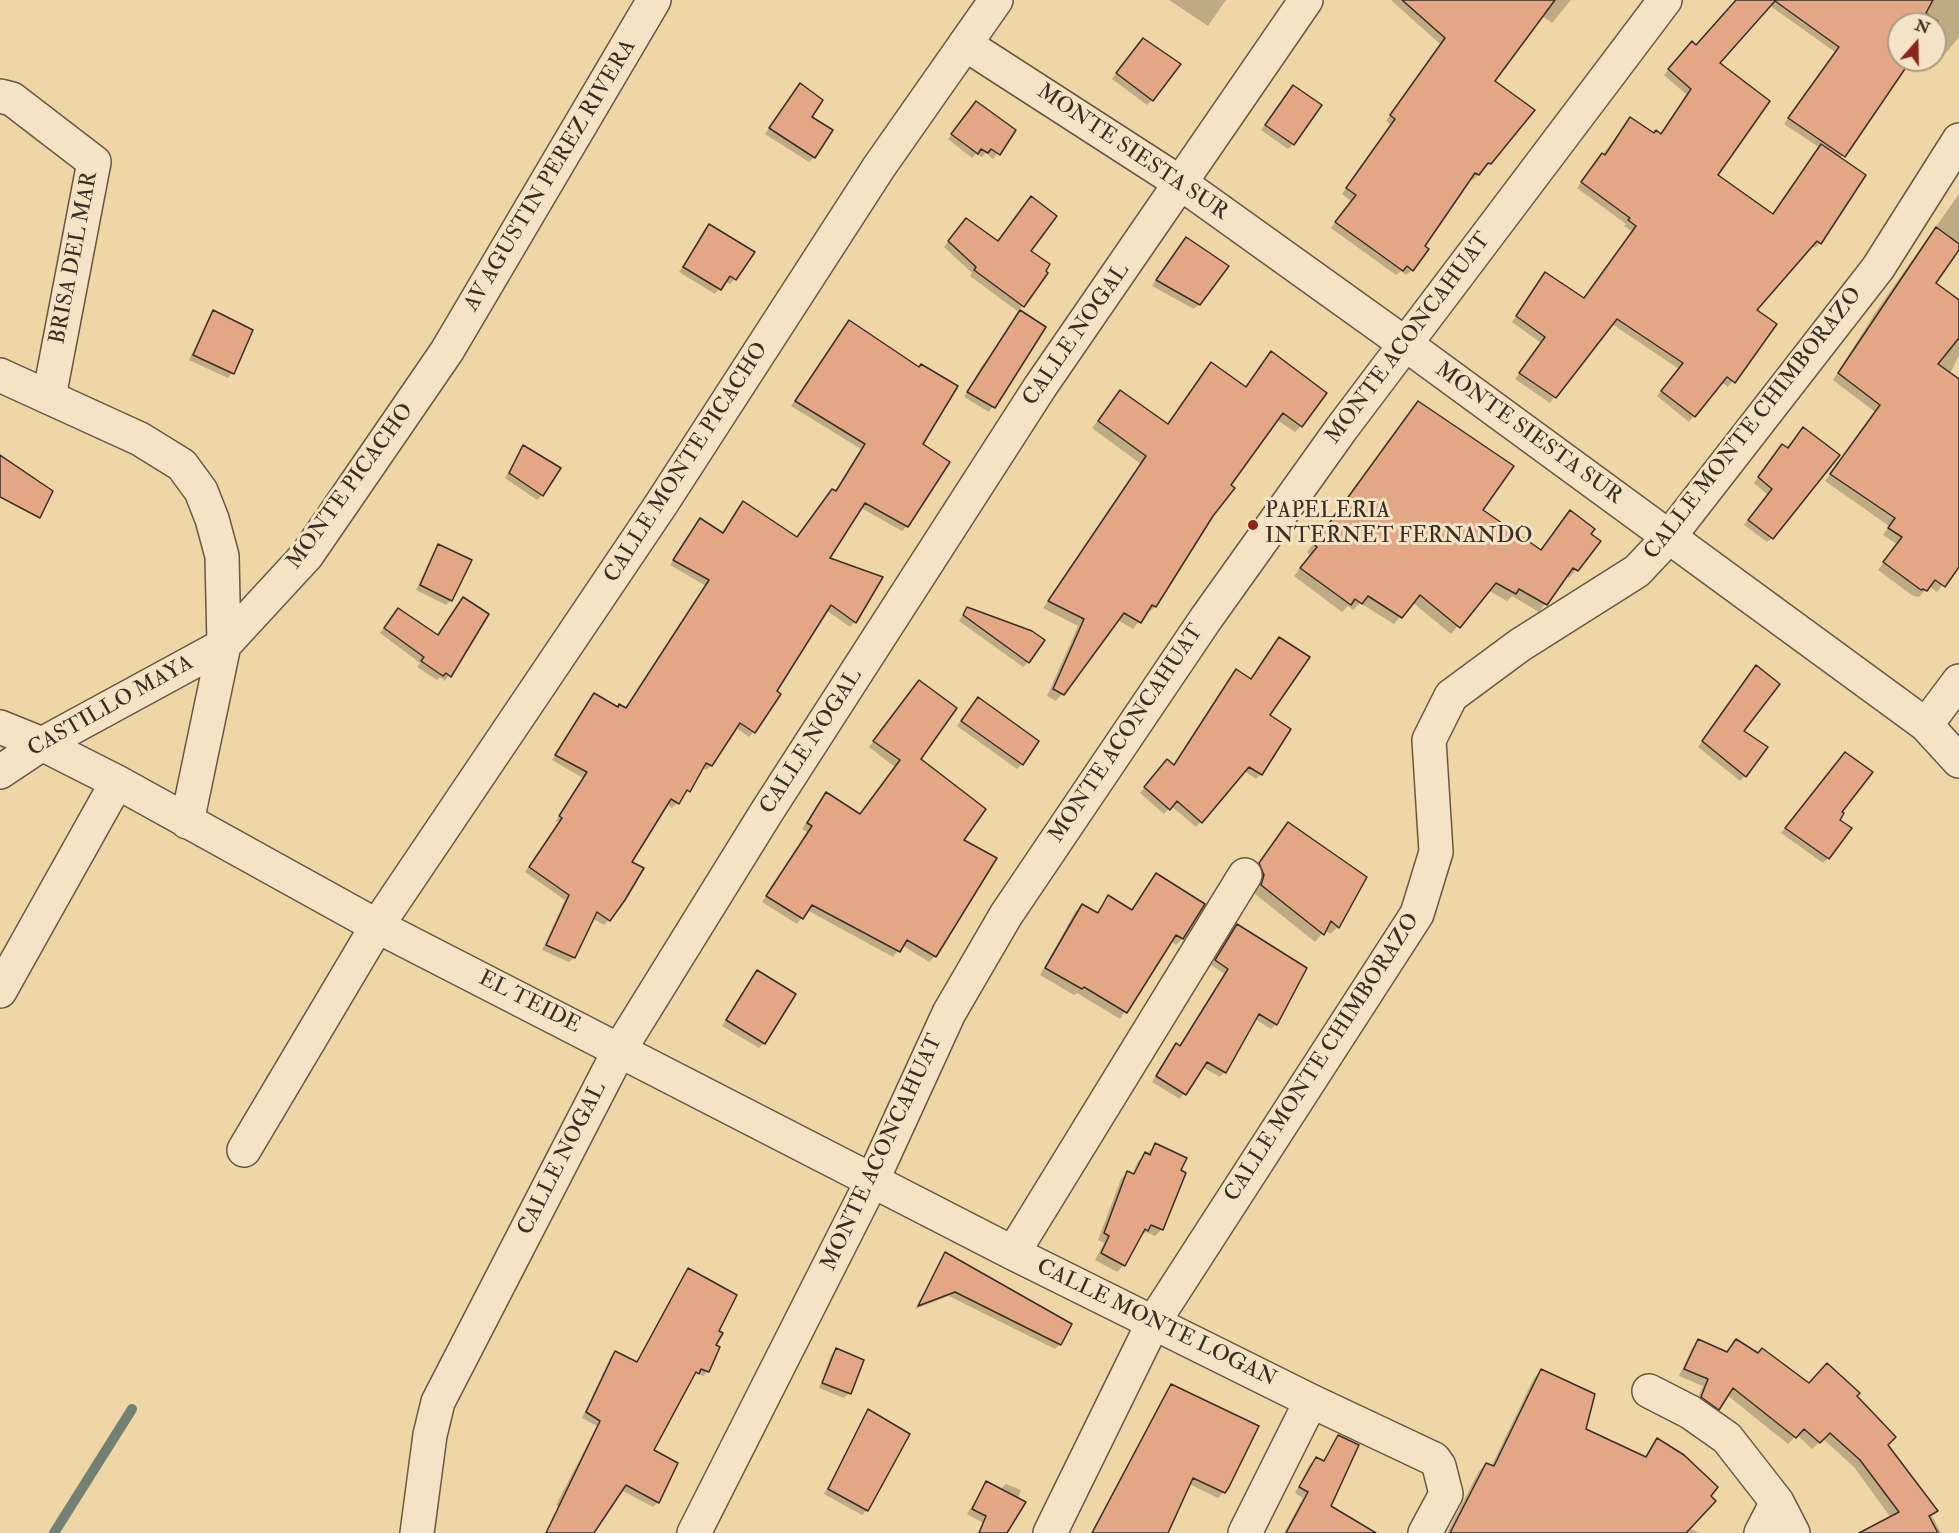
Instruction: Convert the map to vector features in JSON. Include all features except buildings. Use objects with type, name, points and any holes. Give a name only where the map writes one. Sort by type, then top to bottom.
[{"type":"street","name":"AV AGUSTIN PEREZ RIVERA","points":[[447,351],[654,0]]},
{"type":"street","name":"CALLE MONTE PICACHO","points":[[244,1149],[377,926],[662,502],[879,167],[996,0]]},
{"type":"street","name":"CALLE NOGAL","points":[[417,1533],[430,1435],[438,1402],[620,1049],[766,813],[1040,387],[1182,184],[1305,0]]},
{"type":"street","name":"MONTE ACONCAHUAT","points":[[694,1533],[872,1181],[949,1013],[1006,915],[1205,620],[1404,343],[1665,0]]},
{"type":"street","name":"MONTE SIESTA SUR","points":[[965,44],[1182,184],[1404,343],[1926,725],[1959,761]]},
{"type":"street","name":"BRISA DEL MAR","points":[[0,96],[12,99],[94,162],[49,397]]},
{"type":"street","name":"CALLE MONTE CHIMBORAZO","points":[[1050,1533],[1153,1323],[1417,914],[1436,852],[1429,740],[1451,696],[1520,645],[1637,571],[1670,537],[1878,268],[1959,140]]},
{"type":"street","name":"MONTE PICACHO","points":[[224,645],[307,555],[447,351]]},
{"type":"street","points":[[0,375],[157,449],[182,465],[201,491],[212,519],[222,556],[224,645],[187,822]]},
{"type":"street","name":"CASTILLO MAYA","points":[[0,772],[42,744],[224,645]]},
{"type":"street","points":[[1926,725],[1959,681]]},
{"type":"street","name":"EL TEIDE","points":[[0,727],[42,744],[117,782],[377,926],[620,1049],[872,1181]]},
{"type":"street","points":[[0,991],[117,782]]},
{"type":"street","points":[[1012,1253],[1245,875]]},
{"type":"street","name":"CALLE MONTE LOGAN","points":[[872,1181],[1153,1323],[1434,1459],[1439,1466],[1446,1494],[1425,1533]]},
{"type":"street","points":[[1649,1391],[1690,1412],[1727,1438],[1777,1502],[1793,1533]]},
{"type":"street","points":[[1245,1533],[1311,1401]]},
{"type":"street","points":[[1761,1533],[1777,1502]]},
{"type":"waterway","points":[[54,1533],[132,1409]]},
{"type":"place","name":"PAPELERIA INTERNET FERNANDO","points":[[1253,525]]}]
